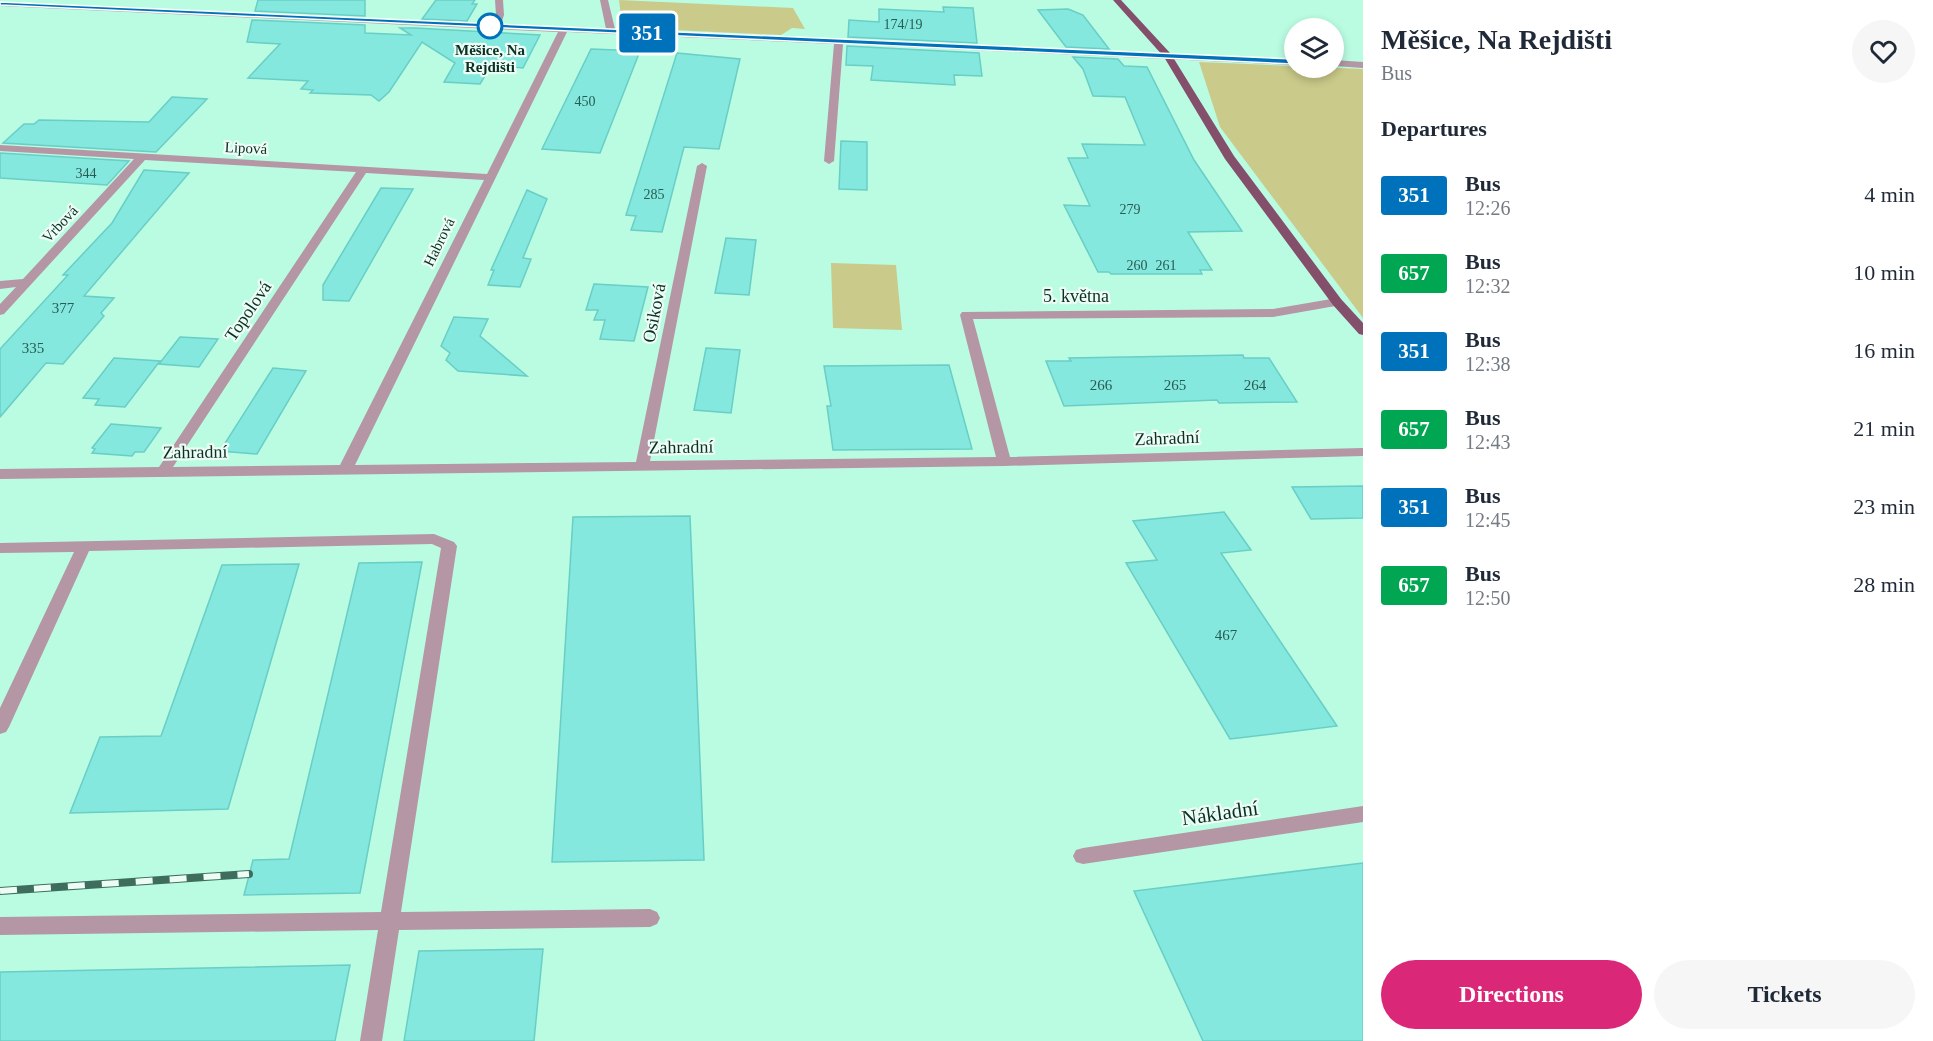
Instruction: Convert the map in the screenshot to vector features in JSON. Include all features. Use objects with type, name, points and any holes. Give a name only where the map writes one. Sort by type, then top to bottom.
[{"type":"main road","points":[[1117,0],[1168,56],[1229,157],[1337,302],[1363,331]]},
{"type":"street","points":[[496,26],[500,15],[499,0]]},
{"type":"street","points":[[604,0],[611,27]]},
{"type":"street","points":[[0,4],[227,10],[564,29],[611,27],[839,41],[1284,62]]},
{"type":"street","name":"Habrová","points":[[345,470],[564,29]]},
{"type":"street","points":[[829,162],[839,41]]},
{"type":"street","points":[[1344,64],[1363,65]]},
{"type":"street","name":"Lipová","points":[[0,148],[490,177]]},
{"type":"street","name":"Vrbová","points":[[0,311],[142,157]]},
{"type":"street","name":"Osiková","points":[[642,467],[702,166]]},
{"type":"street","name":"Topolová","points":[[163,472],[363,169]]},
{"type":"street","points":[[0,285],[26,282]]},
{"type":"street","name":"5. května","points":[[1004,462],[966,315],[1273,313],[1337,302]]},
{"type":"street","name":"Zahradní","points":[[0,474],[1004,462],[1363,452]]},
{"type":"street","points":[[0,548],[434,539],[449,546],[371,1041]]},
{"type":"street","points":[[0,727],[84,546]]},
{"type":"street","name":"Nákladní","points":[[1083,856],[1363,814]]},
{"type":"street","points":[[0,926],[650,918]]},
{"type":"green space","points":[[619,0],[793,8],[805,29],[792,28],[781,35],[630,28],[622,24]]},
{"type":"green space","points":[[1199,62],[1284,66],[1284,78],[1344,78],[1344,68],[1363,69],[1363,318],[1220,127]]},
{"type":"green space","points":[[831,263],[896,265],[902,330],[833,328]]},
{"type":"building","points":[[258,0],[365,0],[365,16],[255,11]]},
{"type":"building","points":[[436,0],[475,0],[472,4],[477,4],[467,21],[422,19]]},
{"type":"building","points":[[943,7],[973,8],[977,43],[848,37],[849,20],[879,22],[879,9],[944,12]]},
{"type":"building","points":[[1068,9],[1083,15],[1109,49],[1066,47],[1038,10]]},
{"type":"building","points":[[252,20],[365,25],[365,33],[411,35],[400,28],[415,28],[540,35],[523,68],[513,67],[511,72],[488,71],[480,84],[444,82],[455,63],[422,42],[389,92],[379,101],[371,95],[310,93],[313,90],[301,89],[308,81],[248,78],[280,44],[247,42]]},
{"type":"building","points":[[847,46],[979,53],[982,76],[954,75],[955,85],[871,80],[873,66],[846,65]]},
{"type":"building","points":[[591,49],[640,51],[600,153],[542,149]]},
{"type":"building","points":[[677,53],[740,59],[719,149],[684,147],[662,232],[631,230],[636,216],[626,215]]},
{"type":"building","points":[[1073,57],[1118,59],[1124,66],[1147,67],[1194,160],[1242,231],[1188,232],[1212,270],[1200,270],[1202,274],[1098,272],[1064,205],[1090,206],[1068,158],[1088,158],[1082,144],[1145,145],[1125,97],[1093,96],[1083,69]]},
{"type":"building","points":[[172,97],[207,99],[156,152],[3,143],[24,124],[34,124],[39,120],[149,122]]},
{"type":"building","points":[[841,141],[867,142],[867,190],[839,189]]},
{"type":"building","points":[[0,153],[129,161],[107,185],[0,178]]},
{"type":"building","points":[[144,170],[189,173],[84,296],[114,298],[101,313],[104,316],[63,364],[46,363],[0,417],[0,349],[68,275],[63,275],[112,223]]},
{"type":"building","points":[[381,188],[413,189],[349,301],[323,300],[323,285]]},
{"type":"building","points":[[527,190],[547,199],[523,258],[531,259],[520,287],[488,285],[494,270],[491,270]]},
{"type":"building","points":[[726,238],[756,240],[749,295],[715,293]]},
{"type":"building","points":[[594,284],[648,287],[634,341],[600,339],[605,320],[594,320],[598,310],[586,310]]},
{"type":"building","points":[[454,317],[488,319],[480,336],[527,376],[458,371],[446,360],[450,353],[441,346]]},
{"type":"building","points":[[180,337],[218,339],[199,367],[159,364]]},
{"type":"building","points":[[706,348],[740,350],[731,413],[694,410]]},
{"type":"building","points":[[1243,355],[1244,358],[1269,358],[1297,402],[1219,403],[1217,400],[1064,406],[1046,361],[1071,361],[1069,358]]},
{"type":"building","points":[[114,358],[160,361],[125,407],[95,405],[99,399],[83,398]]},
{"type":"building","points":[[949,365],[972,449],[833,450],[827,406],[831,406],[824,366]]},
{"type":"building","points":[[273,368],[306,371],[257,454],[220,451]]},
{"type":"building","points":[[111,424],[161,428],[144,452],[135,452],[132,456],[92,453],[95,449],[92,448]]},
{"type":"building","points":[[1363,486],[1363,518],[1311,519],[1292,487]]},
{"type":"building","points":[[1224,512],[1251,550],[1221,553],[1337,726],[1230,739],[1126,563],[1157,560],[1133,521]]},
{"type":"building","points":[[690,516],[704,860],[552,862],[573,517]]},
{"type":"building","points":[[422,562],[360,893],[244,895],[253,860],[289,859],[359,563]]},
{"type":"building","points":[[299,564],[228,809],[70,813],[100,737],[161,736],[222,565]]},
{"type":"building","points":[[1363,863],[1363,1041],[1203,1041],[1134,891]]},
{"type":"building","points":[[543,949],[534,1041],[404,1041],[419,951]]},
{"type":"building","points":[[350,965],[335,1041],[0,1041],[0,972]]},
{"type":"railway","points":[[0,891],[249,874]]},
{"type":"bus line","name":"351","points":[[0,4],[1284,62]]},
{"type":"place","name":"Měšice, Na Rejdišti","points":[[490,26]]}]
